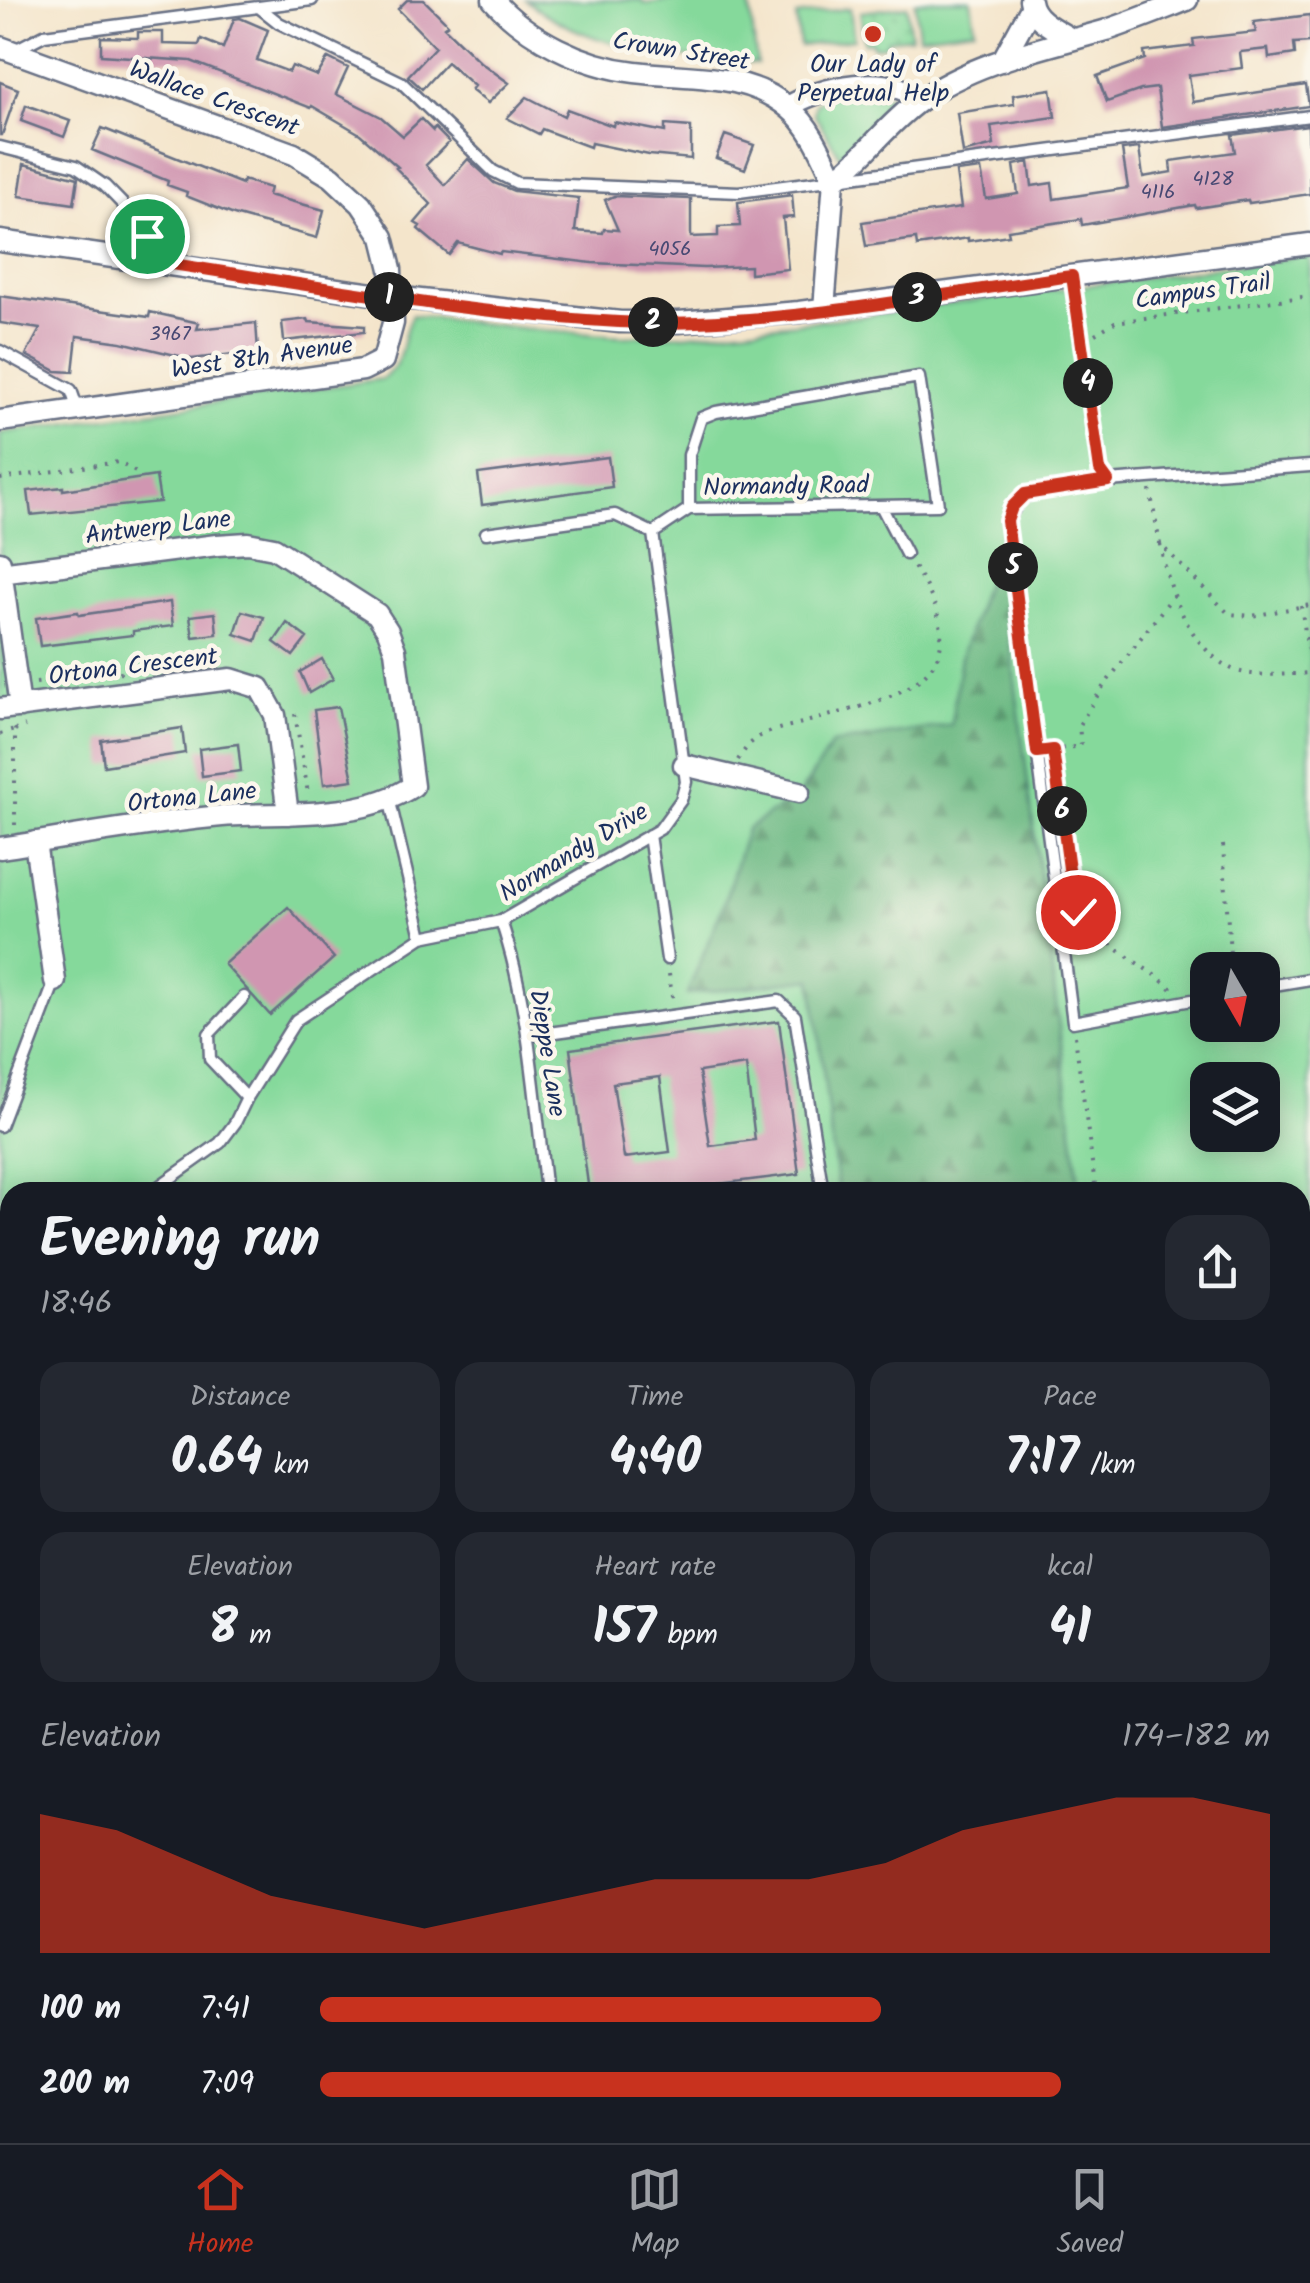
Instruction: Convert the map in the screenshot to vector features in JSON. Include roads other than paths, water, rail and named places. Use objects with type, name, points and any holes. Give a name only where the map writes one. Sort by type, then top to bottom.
[{"type":"street","name":"Crown Street","points":[[493,0],[563,51],[598,65],[648,74],[723,79],[767,94],[788,107],[818,148],[834,180]]},
{"type":"street","points":[[824,309],[834,180],[858,162],[877,137],[920,100],[1002,60],[1106,30],[1187,0]]},
{"type":"street","points":[[1002,60],[1030,4],[1070,38]]},
{"type":"street","name":"Wallace Crescent","points":[[6,49],[294,154],[315,166],[361,204],[383,237],[394,298]]},
{"type":"street","points":[[788,107],[830,86],[895,87],[910,91],[920,100]]},
{"type":"street","points":[[0,241],[394,298],[620,322],[679,322],[824,309],[1310,244]]},
{"type":"street","name":"West 8th Avenue","points":[[0,421],[363,370],[383,360],[388,349],[394,298]]},
{"type":"street","name":"Antwerp Lane","points":[[1,569],[217,545],[248,543],[274,548],[376,614],[388,631],[396,650],[413,786],[390,802]]},
{"type":"street","points":[[1,569],[16,714]]},
{"type":"street","name":"Ortona Crescent","points":[[16,714],[231,678],[260,688],[275,715],[288,814]]},
{"type":"street","points":[[685,774],[726,775],[799,792]]},
{"type":"street","name":"Ortona Lane","points":[[17,845],[214,817],[288,814],[390,802]]},
{"type":"street","points":[[17,845],[55,980]]},
{"type":"lane","points":[[6,49],[44,36],[312,0]]},
{"type":"lane","points":[[260,8],[280,23],[402,82],[493,171],[517,184],[739,192],[1310,116]]},
{"type":"lane","points":[[0,147],[76,166],[105,186],[141,223],[152,261]]},
{"type":"lane","points":[[1072,276],[1100,470],[1108,481]]},
{"type":"lane","points":[[0,351],[70,390],[78,410]]},
{"type":"lane","name":"Normandy Road","points":[[653,533],[689,509],[938,505],[920,377],[716,412],[701,418],[689,455],[689,509]]},
{"type":"lane","points":[[1190,1000],[1073,1022],[1008,514],[1018,500],[1035,490],[1310,466]]},
{"type":"lane","points":[[881,506],[906,554]]},
{"type":"lane","points":[[486,532],[615,515],[653,533],[685,774]]},
{"type":"lane","name":"Normandy Drive","points":[[165,1182],[220,1142],[236,1123],[247,1098],[296,1020],[422,937],[502,920],[660,829],[681,800],[685,774]]},
{"type":"lane","points":[[390,802],[422,937]]},
{"type":"lane","points":[[649,835],[667,959]]},
{"type":"lane","name":"Dieppe Lane","points":[[502,920],[526,1036],[545,1182]]},
{"type":"lane","points":[[1280,985],[1310,979]]},
{"type":"lane","points":[[0,1126],[55,980]]},
{"type":"lane","points":[[244,997],[209,1034],[210,1059],[247,1098]]},
{"type":"lane","points":[[526,1036],[778,1001],[795,1016],[821,1182]]},
{"type":"place","name":"Our Lady of Perpetual Help","points":[[873,34]]}]
